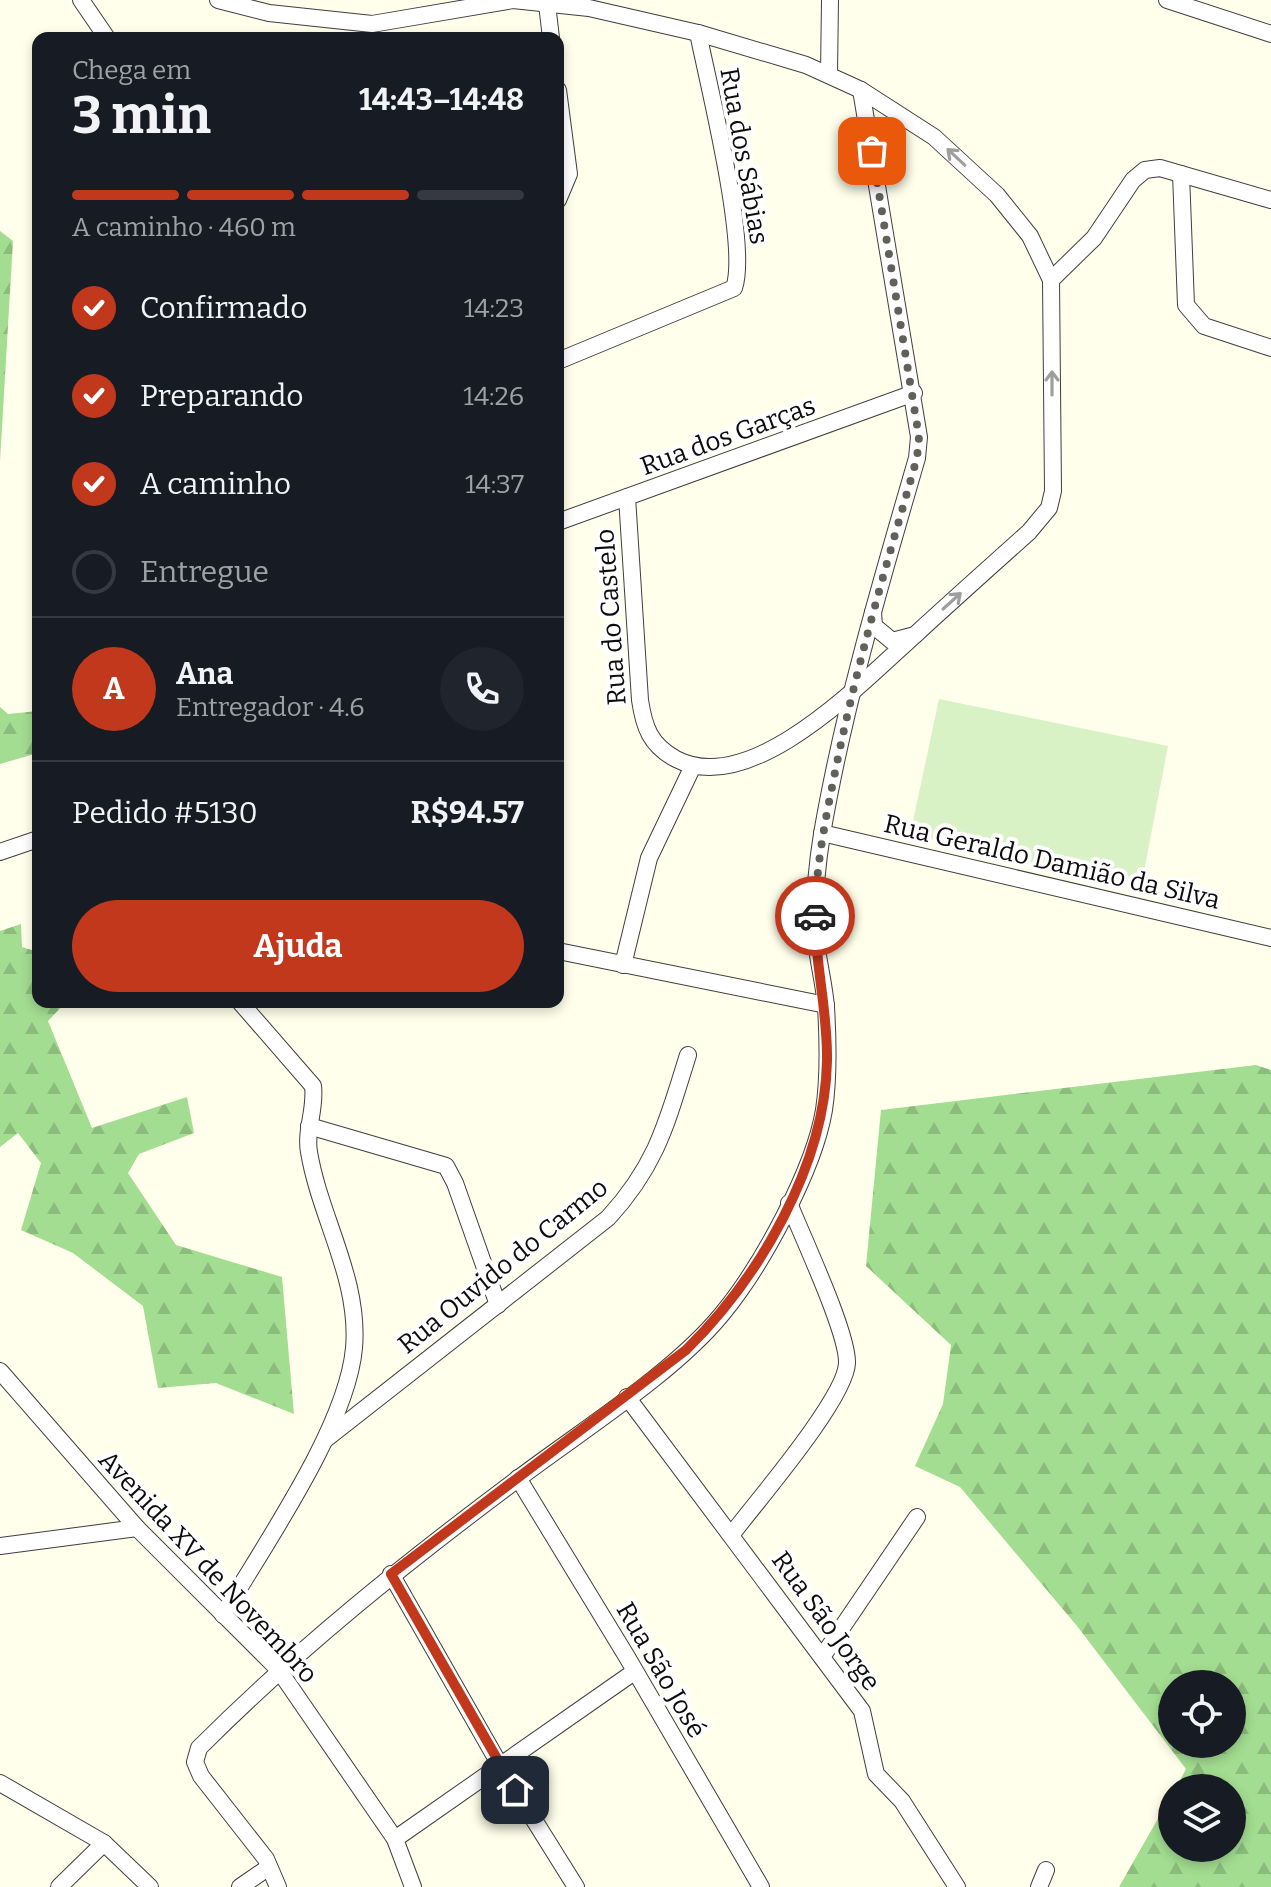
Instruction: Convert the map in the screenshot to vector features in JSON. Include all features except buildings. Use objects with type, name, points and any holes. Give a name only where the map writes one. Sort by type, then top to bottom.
[{"type":"street","points":[[81,0],[103,32]]},
{"type":"street","points":[[218,0],[269,13],[372,24],[513,0],[589,8],[698,33],[829,74],[861,90],[934,137],[997,195],[1030,236],[1051,280],[1053,491],[1049,508],[1029,532],[817,720],[776,747],[730,764],[692,768],[649,858],[623,965]]},
{"type":"street","points":[[829,74],[830,0]]},
{"type":"street","points":[[1167,0],[1271,34]]},
{"type":"street","points":[[547,4],[550,32]]},
{"type":"street","name":"Rua dos Sábias","points":[[564,359],[734,288],[738,269],[732,207],[698,33]]},
{"type":"street","points":[[278,1887],[269,1867],[201,1776],[195,1755],[278,1669],[391,1574],[627,1397],[721,1316],[750,1276],[789,1203],[811,1152],[824,1111],[826,1005],[815,931],[816,882],[822,833],[872,611],[917,458],[919,437],[861,90]]},
{"type":"street","points":[[564,136],[569,174],[564,186]]},
{"type":"street","points":[[1051,280],[1094,238],[1139,174],[1153,168],[1271,200]]},
{"type":"street","points":[[1181,174],[1186,305],[1204,326],[1271,348]]},
{"type":"street","name":"Rua dos Garças","points":[[564,520],[914,393]]},
{"type":"street","name":"Rua do Castelo","points":[[627,497],[643,724],[651,739],[666,753],[692,768]]},
{"type":"street","points":[[872,611],[874,626],[892,641],[913,636]]},
{"type":"street","name":"Rua Geraldo Damião da Silva","points":[[822,833],[1271,938]]},
{"type":"street","points":[[0,852],[32,841]]},
{"type":"street","points":[[564,952],[826,1005]]},
{"type":"street","points":[[223,1615],[325,1440],[351,1363],[353,1335],[345,1270],[322,1208],[308,1152],[313,1086],[245,1008]]},
{"type":"street","name":"Rua Ouvido do Carmo","points":[[325,1440],[608,1218],[645,1174],[667,1123],[688,1055]]},
{"type":"street","points":[[309,1126],[443,1164],[455,1183],[498,1305]]},
{"type":"street","points":[[732,1534],[832,1400],[846,1374],[845,1347],[789,1203]]},
{"type":"street","name":"Avenida XV de Novembro","points":[[0,1371],[137,1528],[278,1669],[395,1839],[413,1887]]},
{"type":"street","name":"Rua São Jorge","points":[[627,1397],[862,1711],[879,1779],[902,1801],[957,1887]]},
{"type":"street","name":"Rua São José","points":[[518,1478],[761,1887]]},
{"type":"street","points":[[822,1657],[917,1517]]},
{"type":"street","points":[[0,1546],[137,1528]]},
{"type":"street","points":[[391,1574],[501,1767],[576,1887]]},
{"type":"street","points":[[395,1839],[634,1672]]},
{"type":"street","points":[[0,1783],[104,1843],[150,1887]]},
{"type":"street","points":[[59,1887],[104,1843]]},
{"type":"street","points":[[240,1887],[269,1867]]},
{"type":"street","points":[[1039,1887],[1046,1870]]},
{"type":"green space","points":[[0,231],[13,241],[0,461]]},
{"type":"green space","points":[[939,699],[1168,746],[1141,887],[910,835]]},
{"type":"green space","points":[[0,707],[8,714],[32,712],[32,755],[0,764]]},
{"type":"green space","points":[[21,924],[22,947],[32,950],[32,1008],[60,1008],[48,1021],[92,1128],[187,1097],[194,1133],[139,1154],[128,1173],[176,1245],[282,1277],[294,1414],[216,1383],[158,1388],[143,1306],[73,1253],[21,1230],[41,1163],[18,1133],[0,1147],[0,931]]},
{"type":"green space","points":[[1256,1065],[1271,1070],[1271,1887],[1119,1887],[1158,1819],[1158,1862],[1246,1862],[1246,1774],[1183,1774],[1186,1769],[1178,1758],[1246,1758],[1246,1670],[1158,1670],[1158,1732],[1077,1626],[960,1487],[915,1466],[943,1404],[951,1345],[866,1266],[881,1110]]},
{"type":"way so far","points":[[815,916],[822,833],[846,719],[868,627],[917,458],[919,437],[872,151]]},
{"type":"route","points":[[515,1790],[391,1574],[686,1350],[721,1316],[750,1276],[789,1203],[811,1152],[824,1111],[826,1005],[815,916]]}]
